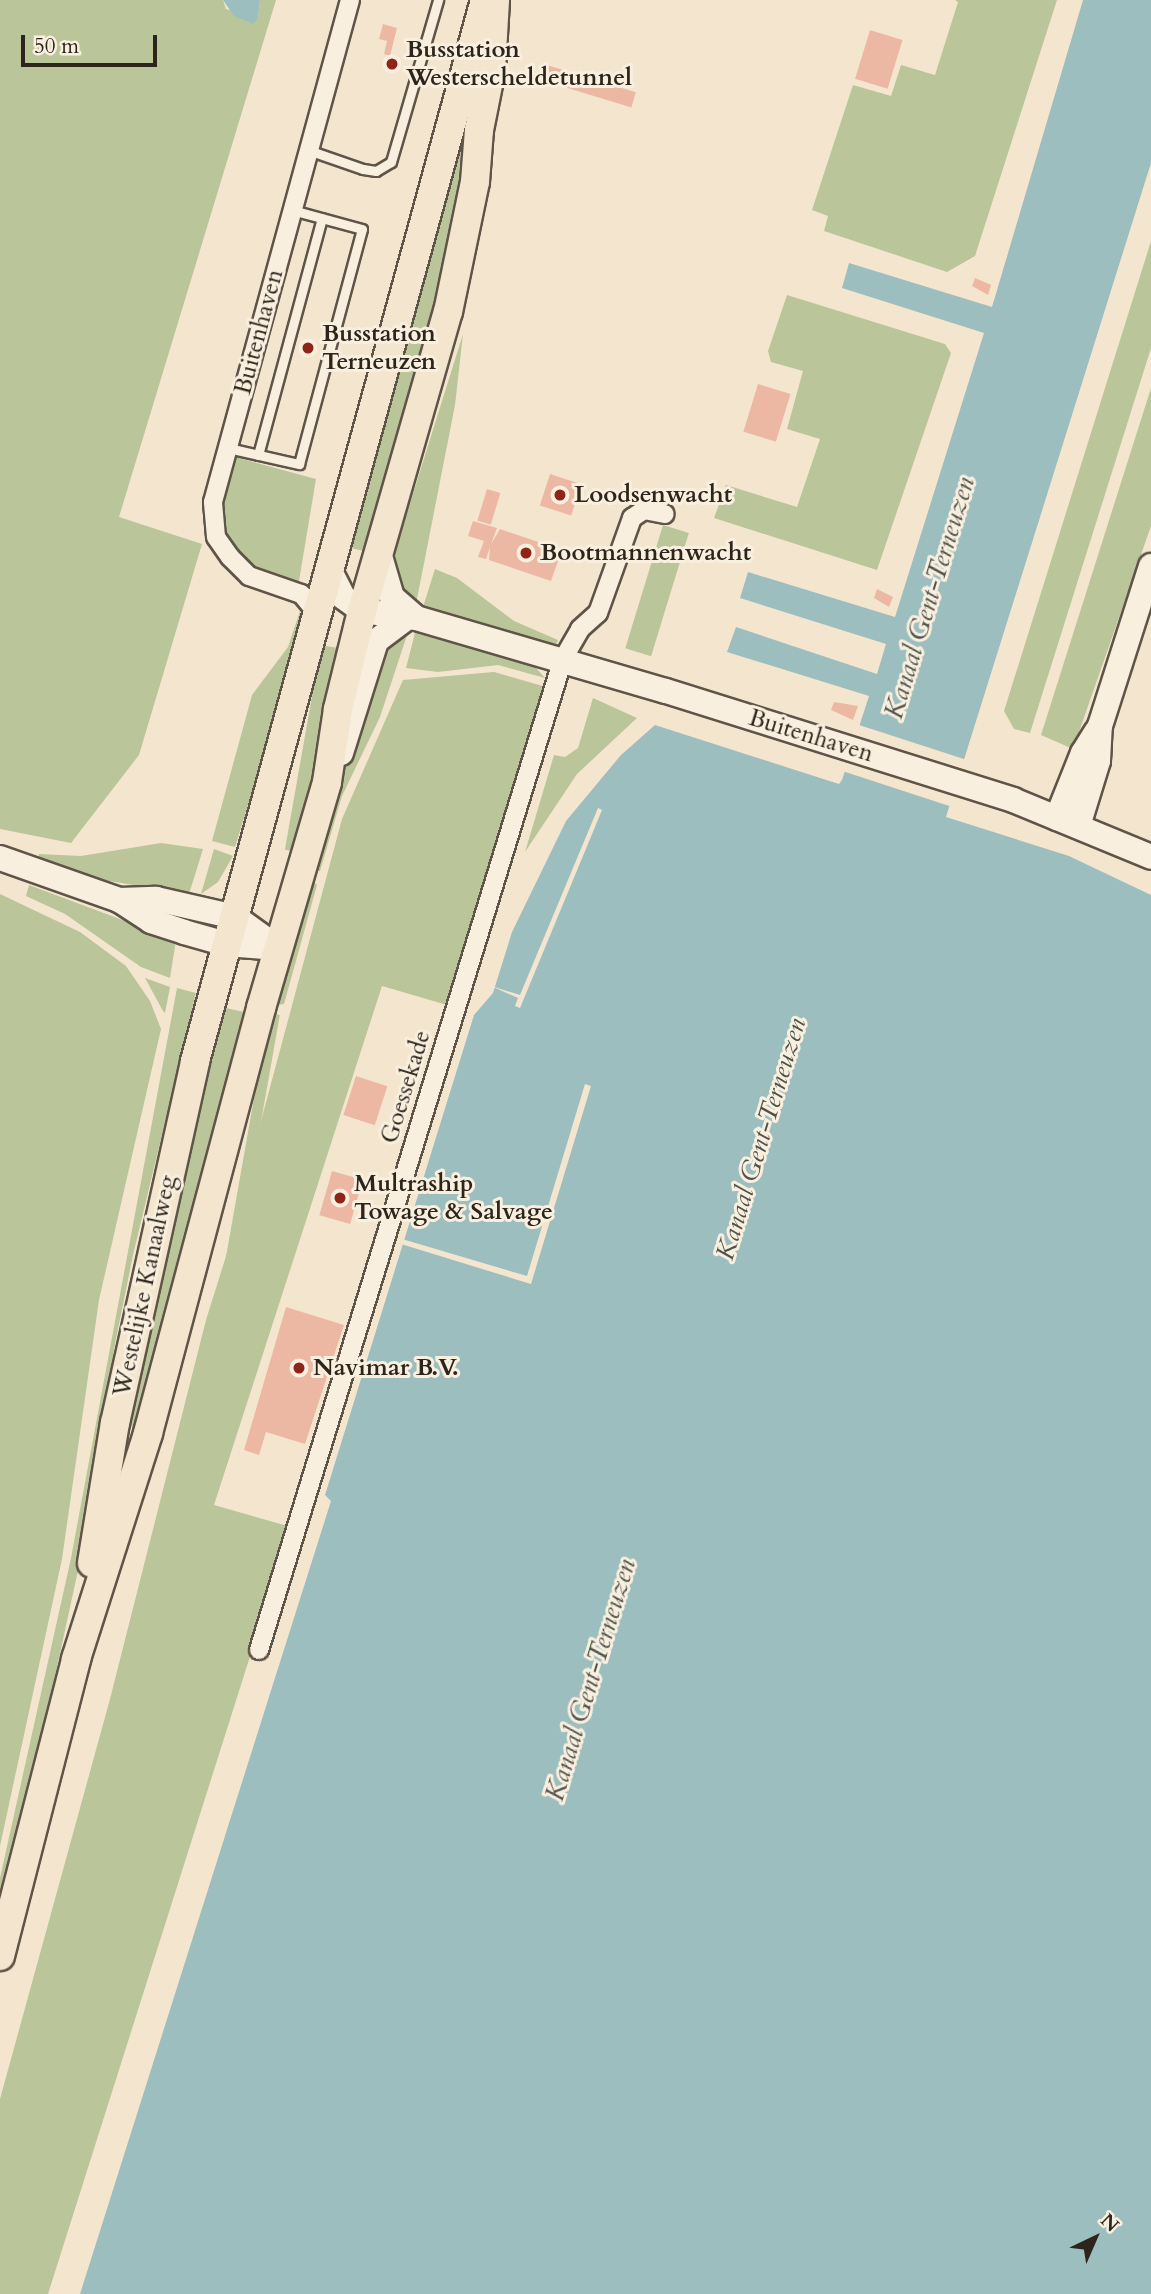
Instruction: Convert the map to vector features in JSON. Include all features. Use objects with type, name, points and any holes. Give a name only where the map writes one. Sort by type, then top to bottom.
[{"type":"main road","points":[[235,917],[485,0]]},
{"type":"main road","points":[[278,948],[327,782],[338,709],[362,611],[448,312],[473,195],[491,70],[495,0]]},
{"type":"main road","name":"Buitenhaven","points":[[380,556],[392,597],[410,619]]},
{"type":"main road","points":[[1068,822],[1083,753],[1100,726],[1151,566]]},
{"type":"main road","points":[[330,571],[343,597],[362,611]]},
{"type":"main road","name":"Buitenhaven","points":[[362,611],[410,619],[563,659],[959,782],[1068,822],[1151,857]]},
{"type":"main road","points":[[327,782],[340,758],[376,641],[410,619]]},
{"type":"main road","points":[[0,858],[119,900],[151,921],[226,944],[278,948]]},
{"type":"main road","points":[[119,900],[156,899],[235,917],[278,948]]},
{"type":"main road","name":"Westelijke Kanaalweg","points":[[76,1659],[115,1423],[195,1060],[235,917]]},
{"type":"main road","name":"Westelijke Kanaalweg","points":[[0,1956],[76,1659],[148,1433],[278,948]]},
{"type":"street","name":"Buitenhaven","points":[[318,614],[301,594],[249,576],[230,557],[215,537],[214,502],[350,0]]},
{"type":"street","points":[[563,659],[580,629],[598,613],[632,518],[644,510],[665,514]]},
{"type":"street","name":"Goessekade","points":[[259,1650],[563,659]]},
{"type":"lane","points":[[308,150],[376,171],[391,162],[438,0]]},
{"type":"lane","points":[[228,448],[299,464],[362,229],[292,210]]},
{"type":"lane","points":[[258,455],[323,218]]},
{"type":"green space","points":[[0,0],[223,0],[226,9],[258,18],[260,0],[276,0],[119,517],[202,544],[139,755],[71,843],[0,829]]},
{"type":"green space","points":[[955,0],[1057,0],[975,256],[947,272],[824,231],[828,216],[812,210],[853,85],[891,96],[901,65],[935,75],[958,2]]},
{"type":"green space","points":[[478,68],[458,225],[373,553],[346,547]]},
{"type":"green space","points":[[1151,241],[1151,348],[1030,733],[1014,729],[1004,711]]},
{"type":"green space","points":[[787,295],[945,344],[951,353],[877,570],[714,518],[726,485],[797,507],[820,439],[787,429],[803,371],[771,362],[768,351]]},
{"type":"green space","points":[[463,334],[455,405],[416,604],[402,595],[393,564]]},
{"type":"green space","points":[[1151,388],[1151,526],[1073,749],[1041,735]]},
{"type":"green space","points":[[235,457],[316,479],[298,587],[262,574],[231,552],[216,520]]},
{"type":"green space","points":[[663,525],[689,533],[651,656],[625,648]]},
{"type":"green space","points":[[435,569],[457,578],[514,621],[558,640],[556,645],[423,607]]},
{"type":"green space","points":[[300,611],[303,622],[295,653],[235,847],[212,841],[252,695],[288,647]]},
{"type":"green space","points":[[416,629],[529,660],[545,678],[498,665],[438,672],[406,668]]},
{"type":"green space","points":[[408,632],[380,717],[342,796],[320,871],[310,870],[381,647]]},
{"type":"green space","points":[[321,645],[348,650],[311,855],[285,850]]},
{"type":"green space","points":[[494,672],[546,687],[447,1005],[382,986],[214,1505],[291,1527],[48,2294],[0,2294],[0,2099],[110,1699],[206,1320],[243,1202],[261,1121],[342,819],[403,680]]},
{"type":"green space","points":[[593,698],[637,718],[577,774],[525,852],[554,755],[565,757],[578,748]]},
{"type":"green space","points":[[161,843],[203,849],[189,894],[103,880],[39,858],[39,854],[81,856]]},
{"type":"green space","points":[[214,849],[233,856],[218,882],[201,894]]},
{"type":"green space","points":[[312,880],[317,885],[284,1004],[272,1006]]},
{"type":"green space","points":[[29,885],[176,940],[170,978],[141,967],[65,914],[26,896]]},
{"type":"green space","points":[[0,894],[80,932],[126,966],[150,1001],[161,1029],[99,1300],[62,1559],[0,1846]]},
{"type":"green space","points":[[145,978],[170,987],[165,1013],[163,1011]]},
{"type":"green space","points":[[177,988],[196,993],[133,1255],[114,1349],[99,1474],[0,1929],[0,1878],[71,1558]]},
{"type":"green space","points":[[222,1007],[248,1013],[136,1428],[129,1426],[153,1296]]},
{"type":"green space","points":[[269,1013],[280,1015],[100,2034],[89,2032]]},
{"type":"water","points":[[223,0],[260,0],[258,18],[253,24],[234,16]]},
{"type":"water","name":"Kanaal Gent-Terneuzen","points":[[1083,0],[1151,0],[1151,163],[946,817],[1069,856],[1151,895],[1151,2294],[80,2294],[331,1501],[325,1495],[474,1015],[493,993],[512,932],[566,821],[621,755],[655,725],[839,784],[842,780],[869,696],[727,652],[736,627],[877,674],[886,644],[740,598],[748,572],[895,617],[984,333],[842,288],[849,263],[992,307]]},
{"type":"pier","points":[[856,724],[965,760],[950,806],[841,771]]},
{"type":"pier","points":[[598,808],[602,810],[520,1008],[515,1006],[518,998],[491,986],[520,995]]},
{"type":"pier","points":[[585,1084],[591,1086],[531,1284],[401,1244],[402,1239],[527,1276]]},
{"type":"building","points":[[383,24],[397,28],[390,56],[384,54],[387,41],[379,39]]},
{"type":"building","points":[[870,30],[903,40],[888,89],[855,79]]},
{"type":"building","points":[[547,65],[636,92],[631,107],[542,80]]},
{"type":"building","points":[[975,278],[991,285],[988,295],[972,286]]},
{"type":"building","points":[[758,384],[791,394],[776,442],[743,432]]},
{"type":"building","name":"Loodsenwacht","points":[[550,474],[581,484],[571,516],[540,505]]},
{"type":"building","points":[[487,489],[500,493],[491,525],[477,521]]},
{"type":"building","name":"Bootmannenwacht","points":[[473,521],[497,528],[491,544],[500,529],[562,550],[551,581],[489,560],[490,547],[486,559],[478,557],[484,541],[468,536]]},
{"type":"building","points":[[877,589],[893,597],[889,607],[874,598]]},
{"type":"building","points":[[834,702],[858,706],[853,720],[831,710]]},
{"type":"building","points":[[356,1076],[387,1086],[375,1125],[343,1115]]},
{"type":"building","points":[[332,1171],[363,1180],[350,1224],[319,1215]]},
{"type":"building","name":"Navimar B.V.","points":[[286,1307],[344,1325],[305,1444],[266,1432],[259,1455],[244,1450]]},
{"type":"place","name":"Busstation Westerscheldetunnel","points":[[392,64]]},
{"type":"place","name":"Busstation Terneuzen","points":[[308,348]]},
{"type":"place","name":"Loodsenwacht","points":[[560,495]]},
{"type":"place","name":"Bootmannenwacht","points":[[526,553]]},
{"type":"place","name":"Multraship Towage & Salvage","points":[[340,1198]]},
{"type":"place","name":"Navimar B.V.","points":[[299,1368]]}]
